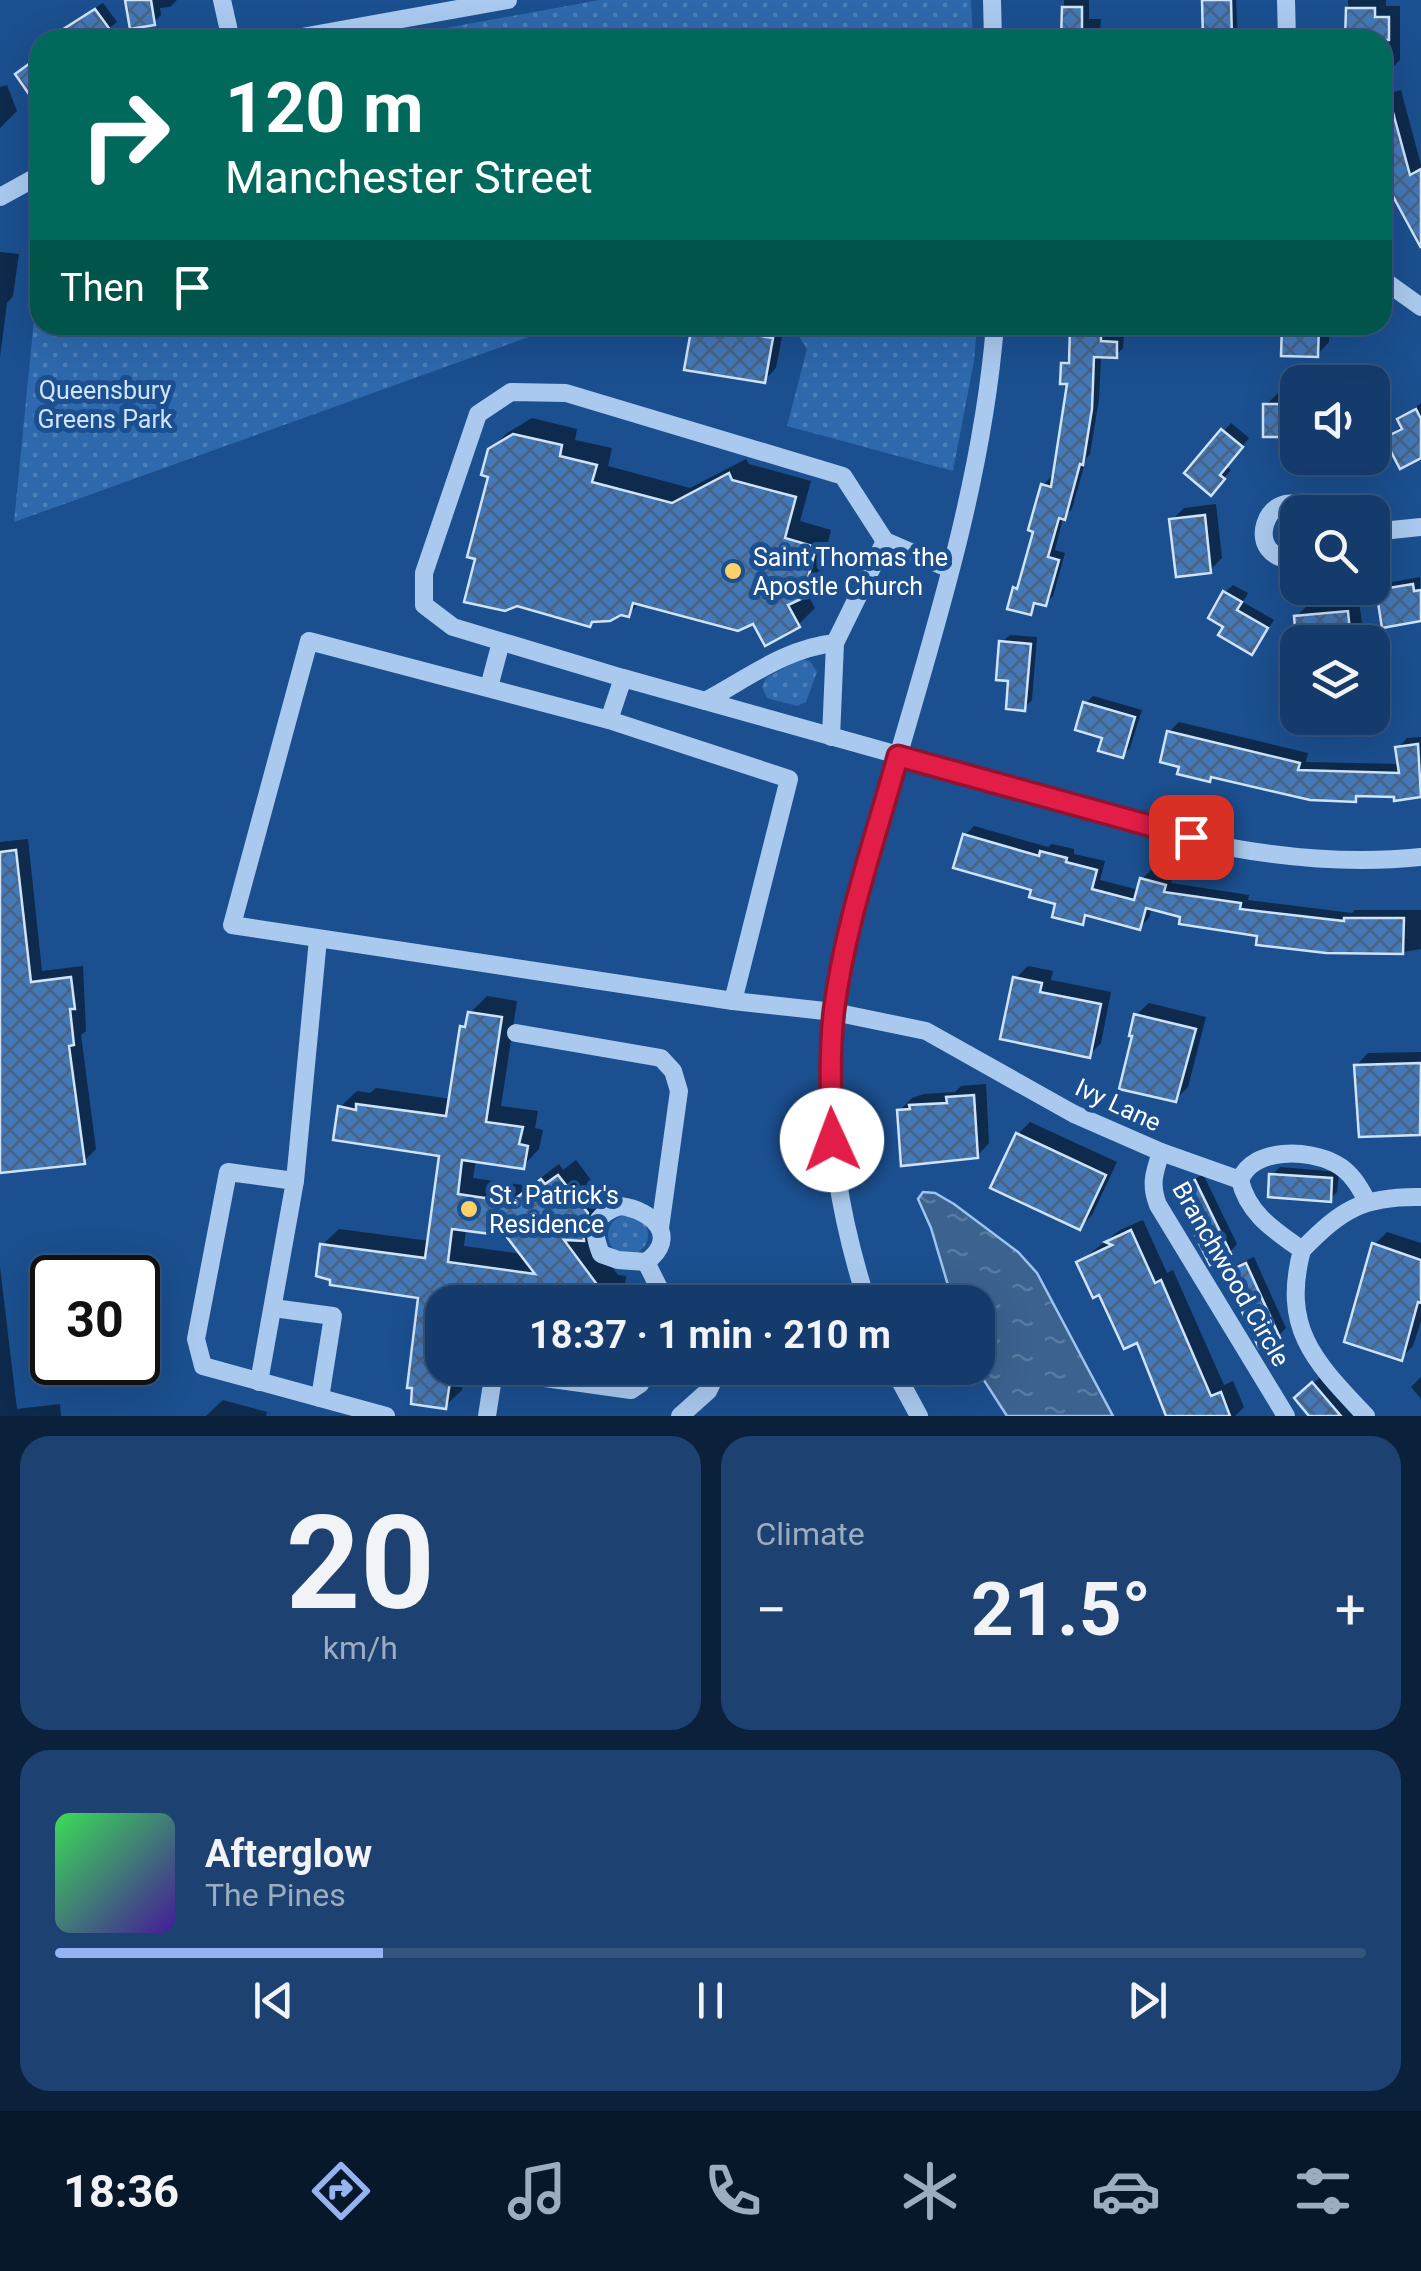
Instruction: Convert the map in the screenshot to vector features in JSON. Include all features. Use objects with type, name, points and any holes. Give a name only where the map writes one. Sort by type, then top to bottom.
[{"type":"street","points":[[222,0],[230,30]]},
{"type":"street","points":[[340,30],[505,0]]},
{"type":"street","points":[[992,0],[993,30]]},
{"type":"street","points":[[1286,0],[1288,30]]},
{"type":"street","points":[[0,197],[30,180]]},
{"type":"street","points":[[1392,286],[1421,306]]},
{"type":"street","points":[[862,1285],[841,1205],[832,1140],[834,1012],[858,902],[950,569],[990,393],[994,335]]},
{"type":"street","points":[[950,569],[885,541],[843,476],[566,392],[511,392],[478,414],[424,573],[424,605],[454,628],[1228,847],[1338,861],[1421,856]]},
{"type":"street","points":[[1280,507],[1264,523],[1263,538],[1280,556]]},
{"type":"street","points":[[1390,530],[1421,527]]},
{"type":"street","points":[[831,737],[835,644],[885,541]]},
{"type":"street","name":"Ivy Lane","points":[[489,688],[309,641],[232,925],[733,1001],[834,1012],[926,1031],[1074,1114],[1160,1152],[1240,1180]]},
{"type":"street","points":[[502,642],[489,688],[610,720],[789,779],[733,1001]]},
{"type":"street","points":[[705,702],[780,658],[808,646],[835,644]]},
{"type":"street","points":[[610,720],[624,678]]},
{"type":"street","points":[[259,1382],[295,1181],[318,938]]},
{"type":"street","points":[[516,1033],[661,1058],[674,1070],[679,1091],[659,1246],[646,1262]]},
{"type":"street","name":"Branchwood Circle","points":[[1160,1152],[1152,1178],[1158,1205],[1286,1416]]},
{"type":"street","points":[[1240,1180],[1244,1171],[1259,1161],[1292,1153],[1319,1157],[1347,1171],[1367,1201]]},
{"type":"street","points":[[295,1181],[228,1172],[196,1338],[203,1366],[386,1416]]},
{"type":"street","name":"Branchwood Circle","points":[[1240,1180],[1244,1195],[1259,1218],[1302,1250],[1294,1292],[1302,1335],[1310,1353],[1366,1416]]},
{"type":"street","points":[[1302,1250],[1343,1212],[1367,1201],[1421,1197]]},
{"type":"street","points":[[646,1262],[601,1254],[594,1236],[597,1223],[605,1212],[620,1206],[639,1208],[652,1216],[660,1228]]},
{"type":"street","points":[[646,1262],[658,1285]]},
{"type":"street","points":[[274,1308],[333,1316],[320,1398]]},
{"type":"street","points":[[487,1416],[492,1385]]},
{"type":"street","points":[[594,1385],[630,1390],[638,1385]]},
{"type":"street","points":[[680,1416],[711,1385]]},
{"type":"street","points":[[902,1385],[919,1416]]},
{"type":"green space","points":[[600,0],[971,0],[972,30],[435,30]]},
{"type":"green space","name":"Queensbury Greens Park","points":[[32,335],[534,335],[14,522]]},
{"type":"green space","points":[[798,335],[976,335],[953,471],[787,426],[807,349]]},
{"type":"green space","points":[[800,659],[810,661],[817,672],[806,702],[797,706],[767,698],[762,687],[766,678]]},
{"type":"green space","points":[[628,1215],[642,1221],[648,1235],[642,1249],[628,1255],[614,1249],[608,1235],[614,1221]]},
{"type":"water","points":[[923,1192],[935,1193],[954,1204],[1018,1252],[1037,1273],[1113,1416],[1007,1416],[987,1385],[995,1385],[995,1285],[948,1285],[918,1199]]},
{"type":"building","points":[[125,0],[151,0],[155,25],[130,29]]},
{"type":"building","points":[[1202,0],[1231,0],[1232,30],[1203,30]]},
{"type":"building","points":[[1062,7],[1082,7],[1082,30],[1061,30]]},
{"type":"building","points":[[1346,8],[1375,8],[1375,17],[1389,17],[1389,30],[1345,30]]},
{"type":"building","points":[[95,9],[110,30],[62,30]]},
{"type":"building","points":[[30,63],[30,96],[15,74]]},
{"type":"building","points":[[1392,109],[1410,175],[1421,169],[1421,248],[1392,194]]},
{"type":"building","points":[[690,335],[773,338],[765,383],[684,370]]},
{"type":"building","points":[[1070,335],[1101,335],[1101,341],[1117,342],[1117,358],[1094,357],[1092,409],[1083,465],[1080,464],[1065,520],[1059,518],[1048,557],[1059,560],[1046,606],[1034,603],[1031,615],[1007,609],[1013,587],[1017,589],[1033,532],[1028,530],[1041,484],[1051,487],[1067,384],[1060,384],[1061,363],[1069,363]]},
{"type":"building","points":[[1282,335],[1319,335],[1318,357],[1281,356]]},
{"type":"building","points":[[1263,404],[1280,404],[1280,437],[1263,437]]},
{"type":"building","points":[[1416,409],[1421,419],[1421,458],[1400,469],[1390,450],[1390,435],[1402,429],[1397,419]]},
{"type":"building","points":[[1221,429],[1243,447],[1220,475],[1225,479],[1211,496],[1184,473]]},
{"type":"building","points":[[513,434],[562,445],[560,456],[597,465],[592,482],[672,503],[729,473],[732,480],[796,497],[785,538],[816,547],[803,598],[788,605],[800,627],[765,646],[753,624],[738,631],[633,603],[629,617],[621,615],[610,621],[592,622],[590,627],[517,606],[505,611],[464,602],[475,559],[467,557],[488,477],[481,475],[488,449]]},
{"type":"building","points":[[1205,515],[1211,573],[1176,577],[1169,519]]},
{"type":"building","points":[[1413,584],[1414,591],[1421,590],[1421,621],[1382,625],[1378,605],[1390,605],[1390,588]]},
{"type":"building","points":[[1223,591],[1242,602],[1237,610],[1268,628],[1252,655],[1218,635],[1223,627],[1208,618]]},
{"type":"building","points":[[1348,611],[1349,625],[1295,625],[1294,616]]},
{"type":"building","points":[[999,641],[1031,644],[1025,711],[1006,709],[1008,681],[996,680]]},
{"type":"building","points":[[1083,702],[1135,717],[1123,758],[1098,751],[1102,738],[1075,730]]},
{"type":"building","points":[[1167,731],[1300,763],[1298,770],[1399,773],[1395,747],[1418,744],[1421,797],[1394,801],[1394,797],[1356,796],[1356,802],[1310,800],[1211,777],[1210,782],[1177,774],[1179,767],[1160,762]]},
{"type":"building","points":[[963,834],[1039,856],[1040,851],[1067,858],[1066,862],[1097,870],[1092,889],[1134,900],[1140,878],[1166,885],[1164,892],[1241,903],[1240,909],[1344,921],[1404,918],[1403,954],[1326,953],[1256,945],[1257,936],[1179,924],[1180,917],[1146,908],[1140,930],[1085,915],[1083,925],[1052,917],[1055,904],[1029,897],[1031,890],[953,868]]},
{"type":"building","points":[[16,850],[31,982],[71,977],[74,1045],[69,1046],[85,1164],[0,1173],[0,852]]},
{"type":"building","points":[[1013,977],[1042,983],[1040,992],[1101,1004],[1090,1058],[1000,1039]]},
{"type":"building","name":"St. Patrick's Residence","points":[[468,1012],[502,1017],[486,1122],[523,1127],[519,1144],[528,1146],[524,1169],[462,1160],[458,1194],[511,1202],[541,1179],[545,1184],[558,1175],[588,1213],[584,1241],[564,1240],[597,1285],[425,1285],[425,1385],[450,1385],[446,1409],[411,1404],[412,1388],[407,1388],[418,1298],[330,1285],[330,1280],[316,1276],[320,1244],[425,1258],[439,1156],[333,1140],[338,1106],[356,1110],[356,1104],[446,1116],[460,1026],[465,1027]],"holes":[[[452,1229],[506,1236],[535,1274],[448,1262]]]},
{"type":"building","points":[[1134,1014],[1196,1029],[1176,1102],[1119,1089]]},
{"type":"building","points":[[1421,1063],[1420,1135],[1359,1137],[1354,1065]]},
{"type":"building","points":[[974,1095],[978,1158],[901,1166],[897,1110],[910,1109],[909,1105],[947,1103],[946,1097]]},
{"type":"building","points":[[1016,1133],[1106,1175],[1080,1230],[990,1188]]},
{"type":"building","points":[[1269,1174],[1332,1178],[1331,1202],[1268,1197]]},
{"type":"building","points":[[1195,1180],[1231,1254],[1210,1265],[1173,1191]]},
{"type":"building","points":[[1131,1230],[1155,1283],[1161,1280],[1211,1396],[1221,1392],[1230,1416],[1166,1416],[1137,1343],[1124,1349],[1099,1295],[1093,1298],[1076,1262],[1112,1245],[1105,1242]]},
{"type":"building","points":[[1372,1243],[1421,1260],[1421,1303],[1418,1302],[1402,1361],[1344,1342]]},
{"type":"building","points":[[1246,1263],[1280,1338],[1259,1348],[1224,1273]]},
{"type":"building","points":[[1312,1382],[1341,1416],[1309,1416],[1294,1398]]},
{"type":"place","name":"Saint Thomas the Apostle Church","points":[[733,571]]},
{"type":"place","name":"St. Patrick's Residence","points":[[469,1209]]},
{"type":"route","points":[[832,1140],[830,1076],[840,972],[898,756],[1191,837]]}]
